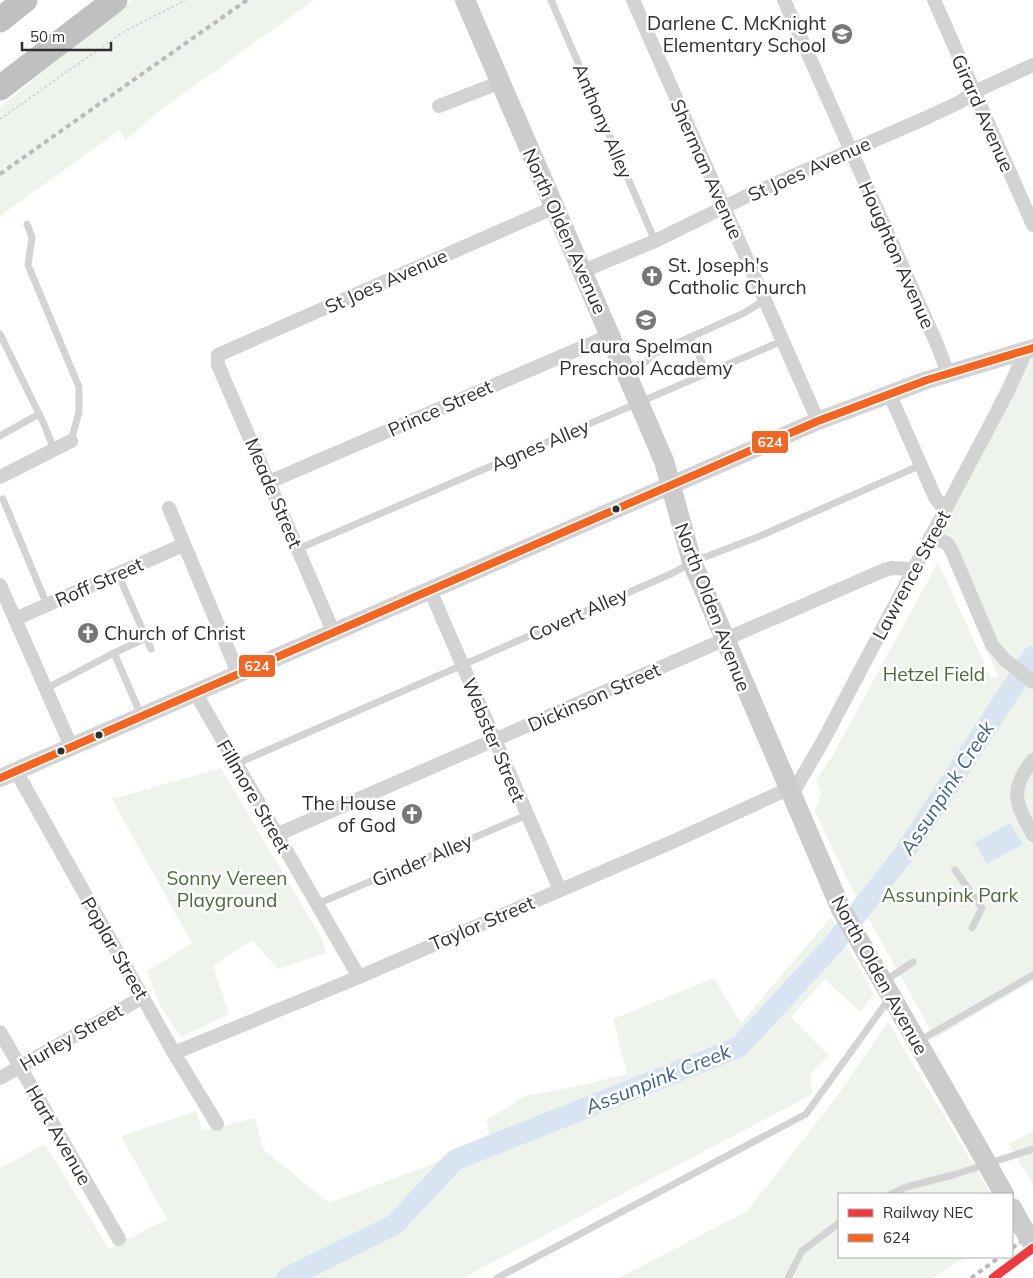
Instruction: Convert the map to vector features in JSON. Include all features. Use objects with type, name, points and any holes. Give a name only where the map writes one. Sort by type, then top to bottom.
[{"type":"highway","points":[[0,20],[25,0]]},
{"type":"highway","points":[[47,53],[88,0]]},
{"type":"highway","points":[[0,88],[115,0]]},
{"type":"main road","name":"North Olden Avenue","points":[[465,0],[664,461],[692,562],[789,792],[841,908],[1003,1193]]},
{"type":"main road","points":[[1013,1210],[1028,1236]]},
{"type":"street","name":"Sherman Avenue","points":[[633,0],[818,421]]},
{"type":"street","name":"Houghton Avenue","points":[[784,0],[852,150],[948,373]]},
{"type":"street","name":"Girard Avenue","points":[[934,0],[1032,219]]},
{"type":"street","name":"St Joes Avenue","points":[[583,271],[655,241],[960,102],[974,92],[1033,65]]},
{"type":"street","points":[[439,106],[501,82]]},
{"type":"street","name":"St Joes Avenue","points":[[218,355],[555,207]]},
{"type":"street","name":"Prince Street","points":[[269,482],[611,335]]},
{"type":"street","points":[[8,775],[70,746],[818,421],[889,393],[948,373],[1030,350]]},
{"type":"street","name":"Lawrence Street","points":[[789,792],[819,749],[1030,350]]},
{"type":"street","name":"Meade Street","points":[[218,355],[218,365],[333,632]]},
{"type":"street","points":[[889,393],[921,465],[945,511]]},
{"type":"street","points":[[0,477],[72,441]]},
{"type":"street","points":[[168,508],[238,673]]},
{"type":"street","points":[[930,537],[947,543],[952,551],[992,645],[1010,664],[1033,682]]},
{"type":"street","name":"Roff Street","points":[[15,619],[184,545]]},
{"type":"street","name":"Dickinson Street","points":[[276,835],[882,571],[892,568],[914,569]]},
{"type":"street","name":"Webster Street","points":[[430,590],[560,890]]},
{"type":"street","points":[[1,592],[15,619],[70,746]]},
{"type":"street","name":"Fillmore Street","points":[[195,692],[359,977]]},
{"type":"street","points":[[1033,760],[1019,780],[1016,798],[1019,810],[1033,835]]},
{"type":"street","name":"Poplar Street","points":[[8,775],[217,1124]]},
{"type":"street","name":"Taylor Street","points":[[174,1052],[359,977],[789,792]]},
{"type":"street","name":"Hurley Street","points":[[0,1078],[142,996]]},
{"type":"street","name":"Hart Avenue","points":[[0,1032],[119,1239]]},
{"type":"lane","name":"Anthony Alley","points":[[551,0],[655,241]]},
{"type":"lane","points":[[27,224],[32,237],[28,265],[79,387],[79,412],[72,441]]},
{"type":"lane","points":[[626,370],[646,362],[654,354],[744,313],[765,300]]},
{"type":"lane","points":[[0,334],[55,450]]},
{"type":"lane","points":[[690,337],[702,362]]},
{"type":"lane","name":"Agnes Alley","points":[[298,549],[782,341]]},
{"type":"lane","points":[[0,436],[39,414]]},
{"type":"lane","name":"Covert Alley","points":[[236,765],[692,562],[760,536],[921,465]]},
{"type":"lane","points":[[3,499],[47,605]]},
{"type":"lane","points":[[118,574],[151,649]]},
{"type":"lane","points":[[46,689],[146,638]]},
{"type":"lane","points":[[114,653],[141,715]]},
{"type":"lane","name":"Ginder Alley","points":[[317,904],[526,815]]},
{"type":"lane","points":[[955,870],[982,908],[972,928]]},
{"type":"lane","points":[[497,1278],[806,1114],[887,990],[913,962]]},
{"type":"lane","points":[[917,1042],[1033,975]]},
{"type":"lane","points":[[893,1193],[906,1187],[953,1175],[1033,1149]]},
{"type":"lane","points":[[788,1278],[802,1251],[838,1224]]},
{"type":"path","points":[[0,119],[125,31],[186,0]]},
{"type":"green space","points":[[132,0],[314,0],[159,111],[125,141],[120,130],[0,216],[0,107]]},
{"type":"green space","points":[[1033,347],[1033,981],[935,1038],[852,889],[815,812],[821,793],[816,780],[833,755],[938,562],[991,678],[998,676],[934,529],[1017,352]]},
{"type":"green space","name":"Sonny Vereen Playground","points":[[221,768],[322,939],[326,953],[278,969],[252,940],[213,966],[229,1014],[181,1037],[160,1006],[147,971],[192,943],[112,799]]},
{"type":"green space","points":[[831,917],[874,994],[860,1012],[825,979],[791,1017],[829,1056],[810,1074],[813,1094],[463,1278],[0,1278],[0,1168],[45,1144],[109,1249],[167,1219],[121,1136],[196,1111],[202,1131],[255,1118],[263,1149],[329,1203],[430,1165],[489,1134],[487,1120],[525,1096],[627,1074],[613,1019],[714,978],[741,1023]]},
{"type":"green space","points":[[888,1022],[990,1193],[838,1193],[838,1258],[964,1258],[933,1278],[619,1278],[747,1211],[835,1099]]},
{"type":"green space","points":[[1033,1131],[1033,1185],[1009,1144]]},
{"type":"shaded area","points":[[1010,823],[1023,844],[987,864],[975,843]]},
{"type":"waterway","name":"Assunpink Creek","points":[[287,1278],[394,1225],[455,1160],[739,1047],[833,945],[903,855],[1033,656]]},
{"type":"railway","points":[[0,174],[247,0]]},
{"type":"railway","points":[[1013,1247],[1033,1233]]},
{"type":"railway","points":[[971,1278],[999,1258]]},
{"type":"rail line","name":"NEC","points":[[993,1278],[1033,1248]]},
{"type":"transit line","name":"624","points":[[0,778],[818,421],[927,380],[1033,348]]},
{"type":"place","name":"Darlene C. McKnight Elementary School","points":[[842,34]]},
{"type":"place","name":"St. Joseph's Catholic Church","points":[[652,276]]},
{"type":"place","name":"Laura Spelman Preschool Academy","points":[[646,320]]},
{"type":"place","name":"Church of Christ","points":[[88,633]]},
{"type":"place","name":"The House of God","points":[[412,814]]},
{"type":"park label","name":"Hetzel Field","points":[[934,674]]},
{"type":"park label","name":"Assunpink Park","points":[[950,895]]}]
